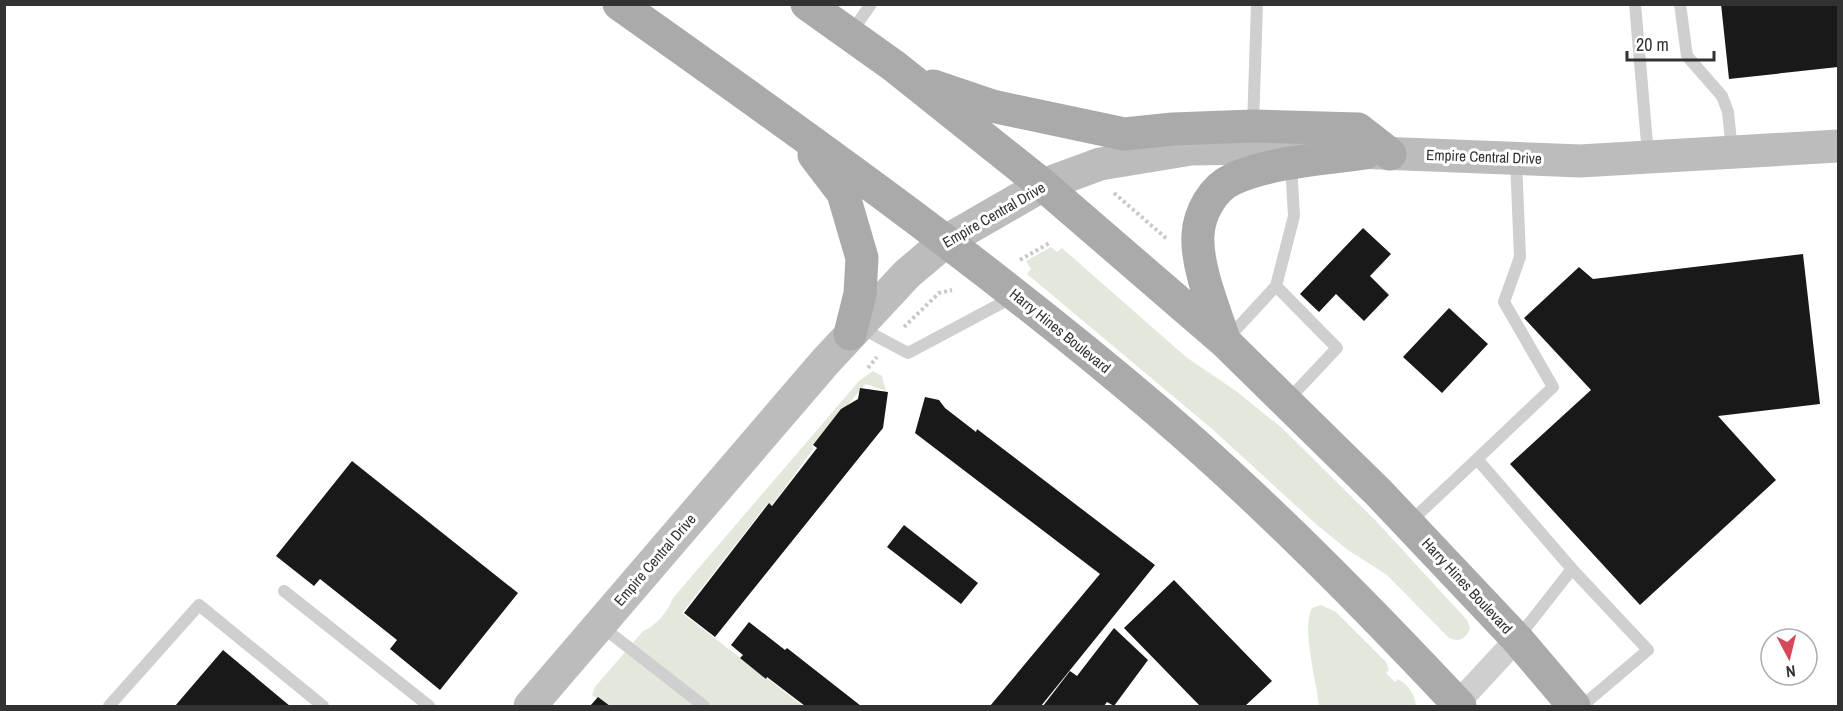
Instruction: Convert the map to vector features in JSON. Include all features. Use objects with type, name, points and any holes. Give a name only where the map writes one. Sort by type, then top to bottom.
[{"type":"main road","name":"Harry Hines Boulevard","points":[[619,4],[795,129],[946,241],[1161,414],[1324,566],[1457,706]]},
{"type":"main road","name":"Harry Hines Boulevard","points":[[807,4],[894,66],[1043,185],[1225,342],[1408,524],[1517,639],[1574,706]]},
{"type":"main road","points":[[894,66],[943,92],[992,106],[1124,135],[1173,129],[1253,137]]},
{"type":"main road","points":[[795,129],[843,193],[860,249],[860,294],[853,330]]},
{"type":"main road","points":[[1225,342],[1204,277],[1198,237],[1200,220],[1208,202],[1233,179],[1291,165],[1377,153]]},
{"type":"street","name":"Empire Central Drive","points":[[530,706],[853,330],[907,274],[946,241],[1043,185],[1100,164],[1253,137],[1377,153],[1580,161],[1839,146]]},
{"type":"street","points":[[1457,706],[1517,639]]},
{"type":"lane","points":[[849,35],[871,4]]},
{"type":"lane","points":[[1253,137],[1257,4]]},
{"type":"lane","points":[[1635,4],[1648,157]]},
{"type":"lane","points":[[1680,4],[1688,56],[1722,96],[1728,112],[1732,152]]},
{"type":"lane","points":[[1408,524],[1553,387],[1504,302],[1520,257],[1516,159]]},
{"type":"lane","points":[[1225,342],[1276,286],[1294,216],[1291,165]]},
{"type":"lane","points":[[1276,286],[1337,348],[1286,402]]},
{"type":"lane","points":[[853,330],[889,343],[908,353],[1017,296]]},
{"type":"lane","points":[[1477,459],[1572,569],[1648,650],[1582,706]]},
{"type":"lane","points":[[1517,639],[1572,569]]},
{"type":"lane","points":[[284,591],[429,706]]},
{"type":"lane","points":[[109,706],[199,604],[323,706]]},
{"type":"lane","points":[[600,625],[704,706]]},
{"type":"path","points":[[1114,193],[1171,242]]},
{"type":"path","points":[[1112,206],[1122,200]]},
{"type":"path","points":[[1020,260],[1051,242]]},
{"type":"path","points":[[868,368],[889,343],[939,293],[952,290]]},
{"type":"shaded area","points":[[1051,247],[1057,252],[1062,248],[1186,357],[1236,391],[1282,428],[1376,521],[1467,620],[1470,628],[1465,637],[1459,640],[1449,638],[1387,575],[1348,550],[1317,525],[1211,428],[1027,274],[1031,269],[1026,261]]},
{"type":"shaded area","points":[[873,371],[882,376],[886,391],[866,384],[812,446],[814,448],[772,505],[768,503],[682,613],[803,706],[608,706],[592,695],[595,687],[643,631],[661,617],[673,598],[859,381]]},
{"type":"shaded area","points":[[1321,605],[1336,612],[1386,662],[1389,670],[1386,673],[1395,682],[1398,679],[1408,687],[1413,694],[1416,706],[1319,706],[1308,629],[1312,608]]},
{"type":"building","points":[[1721,4],[1838,4],[1838,67],[1729,79]]},
{"type":"building","points":[[1363,228],[1391,254],[1370,276],[1389,295],[1364,321],[1336,294],[1319,312],[1300,294]]},
{"type":"building","points":[[1803,254],[1820,404],[1718,416],[1776,480],[1640,605],[1510,464],[1591,390],[1524,318],[1579,267],[1593,279]]},
{"type":"building","points":[[1449,308],[1488,344],[1442,393],[1403,357]]},
{"type":"building","points":[[860,388],[888,392],[883,428],[715,637],[684,613],[769,503],[772,506],[817,448],[813,445],[841,409],[858,399]]},
{"type":"building","points":[[925,397],[939,400],[945,408],[976,432],[977,429],[1155,565],[1041,706],[990,706],[1100,574],[915,433]]},
{"type":"building","points":[[352,461],[518,593],[440,690],[390,649],[397,640],[320,579],[314,586],[276,556]]},
{"type":"building","points":[[904,525],[978,583],[961,604],[887,547]]},
{"type":"building","points":[[1174,580],[1272,681],[1245,706],[1200,706],[1124,628]]},
{"type":"building","points":[[749,622],[785,650],[787,648],[861,706],[805,706],[767,677],[766,679],[740,658],[743,655],[731,645]]},
{"type":"building","points":[[1114,628],[1148,660],[1114,706],[1107,702],[1104,706],[1043,706],[1070,671],[1077,676]]},
{"type":"building","points":[[223,650],[290,706],[175,706]]},
{"type":"building","points":[[598,697],[610,706],[590,706]]}]
